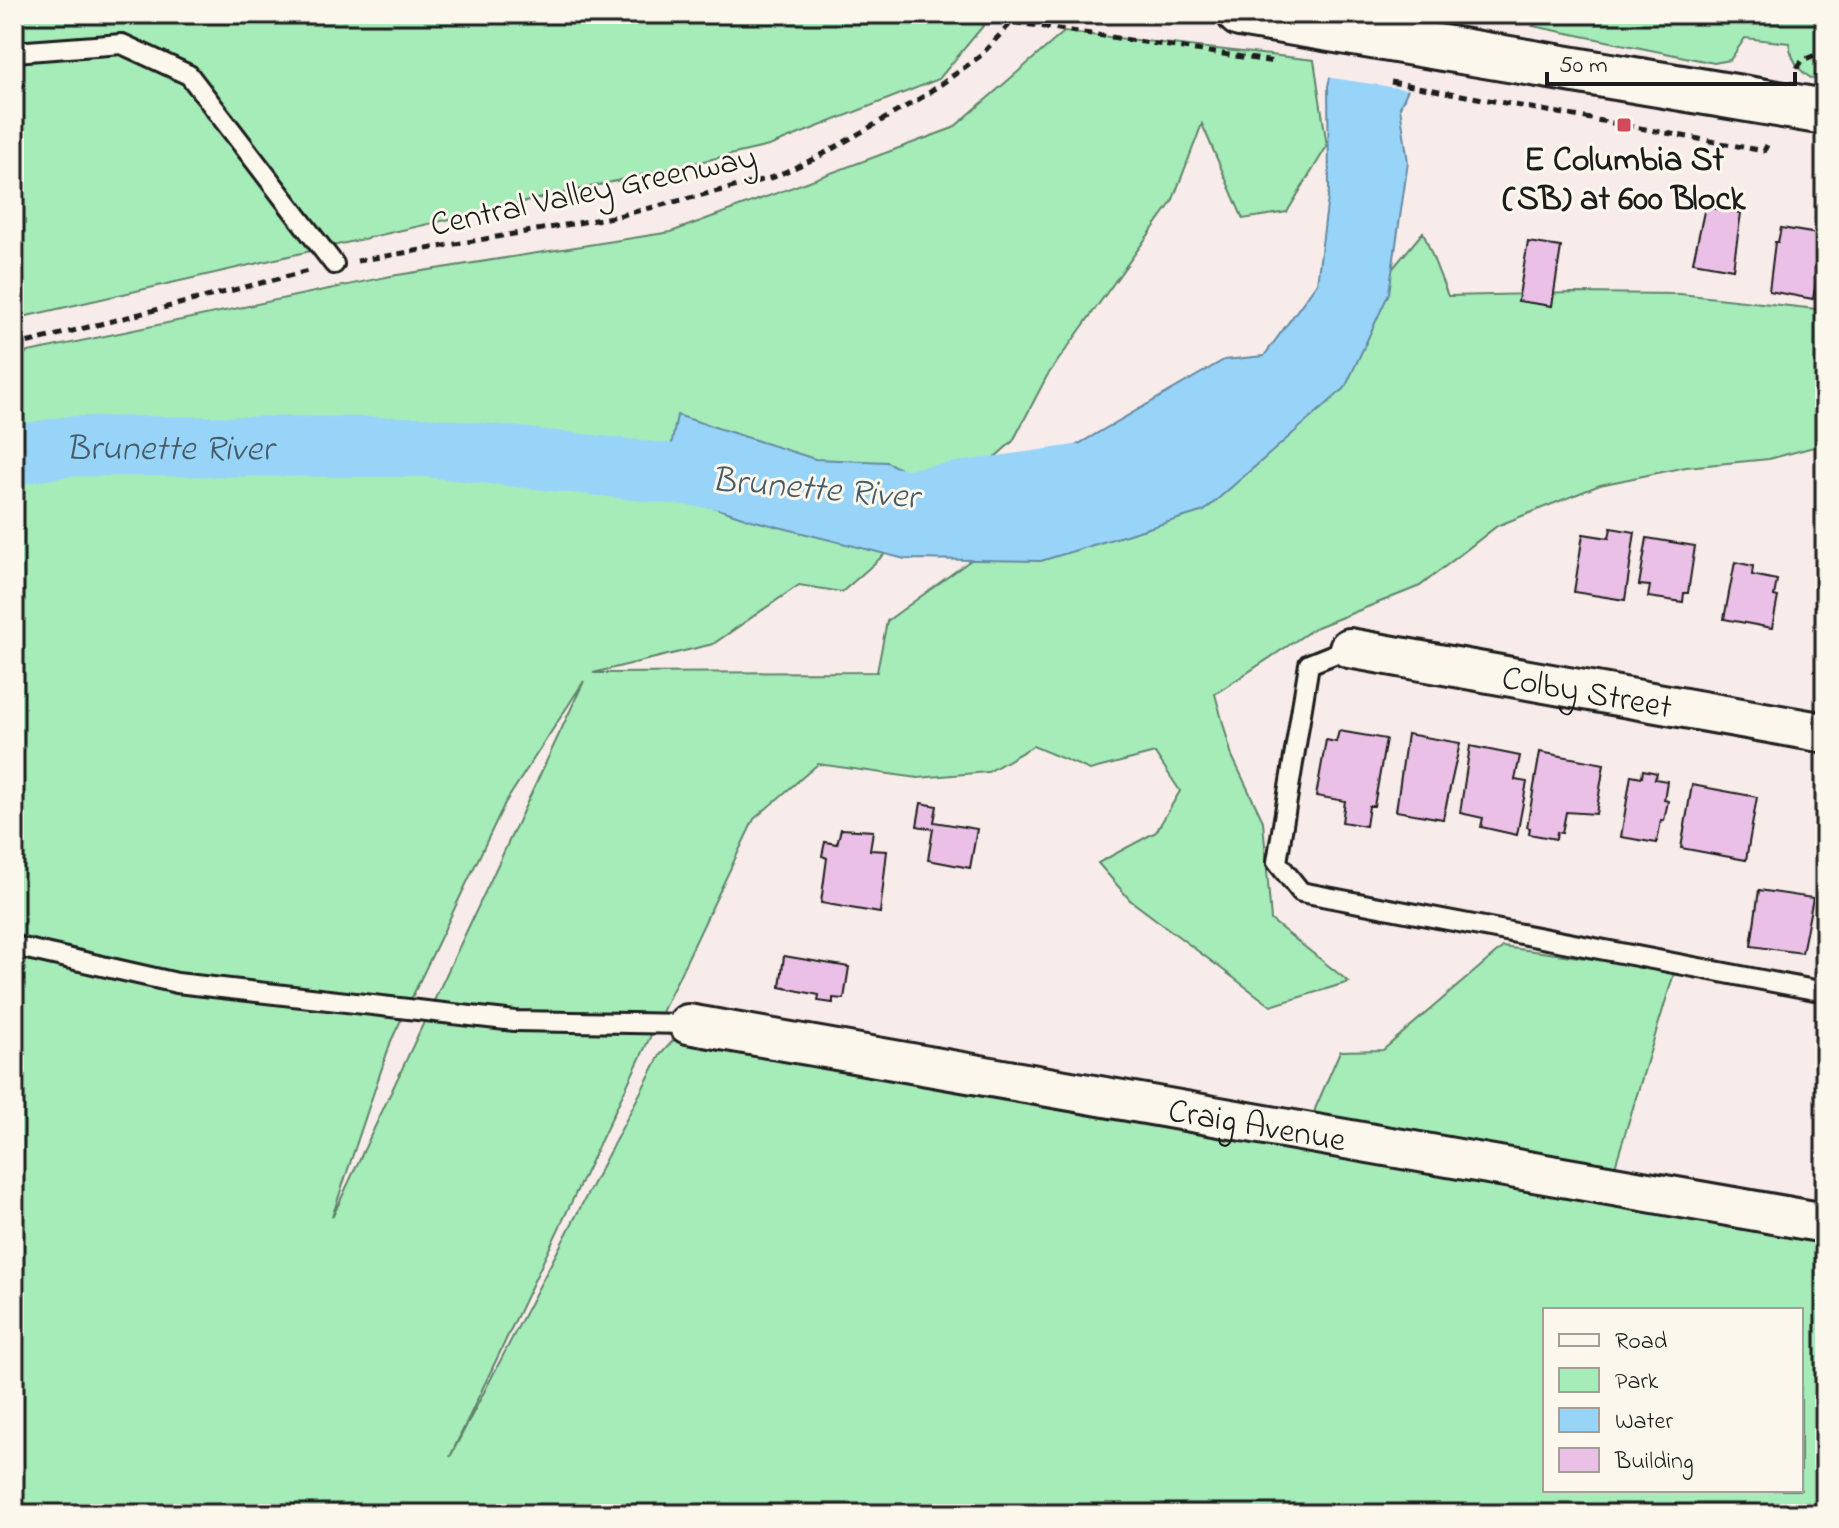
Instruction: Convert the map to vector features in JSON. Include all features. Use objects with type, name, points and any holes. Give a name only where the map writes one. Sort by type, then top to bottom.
[{"type":"main road","points":[[1240,14],[1305,25],[1422,66],[1825,112]]},
{"type":"street","name":"Colby Street","points":[[1349,648],[1825,733]]},
{"type":"street","name":"Craig Avenue","points":[[688,1024],[1825,1223]]},
{"type":"lane","points":[[14,52],[122,44],[189,75],[334,264]]},
{"type":"lane","points":[[1349,648],[1309,664],[1277,862],[1301,892],[1825,992]]},
{"type":"lane","points":[[14,946],[192,985],[515,1021],[688,1024]]},
{"type":"path","name":"Central Valley Greenway","points":[[14,346],[334,264],[618,216],[774,177],[818,157],[926,95],[979,57],[1012,22],[1287,64]]},
{"type":"path","points":[[1798,67],[1803,60],[1825,51]]},
{"type":"path","points":[[1422,66],[1764,151]]},
{"type":"green space","points":[[14,14],[107,14],[146,22],[157,14],[993,14],[939,79],[769,146],[14,319]]},
{"type":"green space","points":[[1550,14],[1825,14],[1825,83],[1811,78],[1800,69],[1789,43],[1745,38],[1730,60],[1714,63],[1533,26]]},
{"type":"green space","points":[[1064,32],[1314,60],[1327,146],[1287,212],[1243,219],[1202,124],[1172,202],[1047,376],[1013,441],[842,592],[799,585],[713,644],[593,673],[877,672],[887,621],[1055,499],[1321,355],[1423,232],[1448,296],[1680,294],[1825,310],[1825,444],[1769,459],[1686,467],[1600,485],[1497,526],[1420,586],[1315,628],[1215,694],[1232,756],[1263,821],[1271,920],[1349,982],[1271,1006],[1130,900],[1098,863],[1156,832],[1180,791],[1155,753],[1090,770],[1033,746],[988,772],[918,778],[818,764],[754,819],[450,1457],[660,1055],[688,1024],[1312,1151],[1315,1109],[1340,1051],[1383,1050],[1503,947],[1675,970],[1606,1196],[1825,1234],[1825,1514],[14,1514],[14,355],[391,276],[671,232],[953,128]],"holes":[[[584,681],[333,1216],[391,1041],[505,803]]]},
{"type":"water","points":[[1345,14],[1442,14],[1400,107],[1408,162],[1389,293],[1345,388],[1204,511],[1041,561],[905,559],[751,520],[663,490],[677,415],[815,459],[887,462],[961,501],[1030,472],[1224,360],[1264,356],[1317,283],[1329,190],[1328,86]]},
{"type":"pier","points":[[1341,14],[1446,14],[1411,90],[1326,77]]},
{"type":"building","points":[[1705,207],[1741,213],[1733,269],[1693,262]]},
{"type":"building","points":[[1819,227],[1825,228],[1825,257],[1821,256],[1813,299],[1769,291],[1775,242],[1778,242],[1781,228],[1818,234]]},
{"type":"building","points":[[1528,242],[1561,247],[1552,306],[1518,301]]},
{"type":"building","points":[[1611,528],[1635,532],[1625,600],[1574,592],[1583,534],[1609,538]]},
{"type":"building","points":[[1647,538],[1695,546],[1688,593],[1684,593],[1683,602],[1648,597],[1650,586],[1639,585]]},
{"type":"building","points":[[1735,562],[1753,566],[1752,575],[1777,580],[1774,596],[1778,597],[1772,628],[1724,619]]},
{"type":"building","points":[[1339,731],[1386,739],[1374,806],[1369,806],[1366,826],[1342,822],[1345,801],[1316,796],[1326,740],[1336,742]]},
{"type":"building","points":[[1407,734],[1460,743],[1443,819],[1396,811]]},
{"type":"building","points":[[1470,746],[1520,756],[1515,780],[1527,782],[1517,835],[1481,827],[1483,818],[1460,813]]},
{"type":"building","points":[[1540,752],[1604,764],[1596,814],[1566,812],[1562,833],[1557,832],[1556,839],[1529,834],[1530,828],[1527,827]]},
{"type":"building","points":[[1643,770],[1657,773],[1655,779],[1667,781],[1664,800],[1668,801],[1657,843],[1621,837],[1631,775],[1642,777]]},
{"type":"building","points":[[1692,785],[1757,797],[1746,860],[1681,848]]},
{"type":"building","points":[[921,803],[937,806],[934,822],[977,829],[970,868],[928,860],[933,829],[917,826]]},
{"type":"building","points":[[841,829],[873,831],[870,850],[887,851],[880,913],[821,903],[827,858],[822,856],[825,842],[837,844]]},
{"type":"building","points":[[1759,890],[1813,898],[1802,953],[1751,946]]},
{"type":"building","points":[[784,956],[849,967],[844,999],[833,998],[833,1003],[818,1001],[819,995],[780,987]]},
{"type":"waterway","name":"Brunette River","points":[[14,455],[70,446],[426,447],[747,482]]},
{"type":"waterway","name":"Brunette River","points":[[867,495],[909,499],[1077,475]]},
{"type":"place","name":"E Columbia St (SB) at 600 Block","points":[[1624,125]]}]
